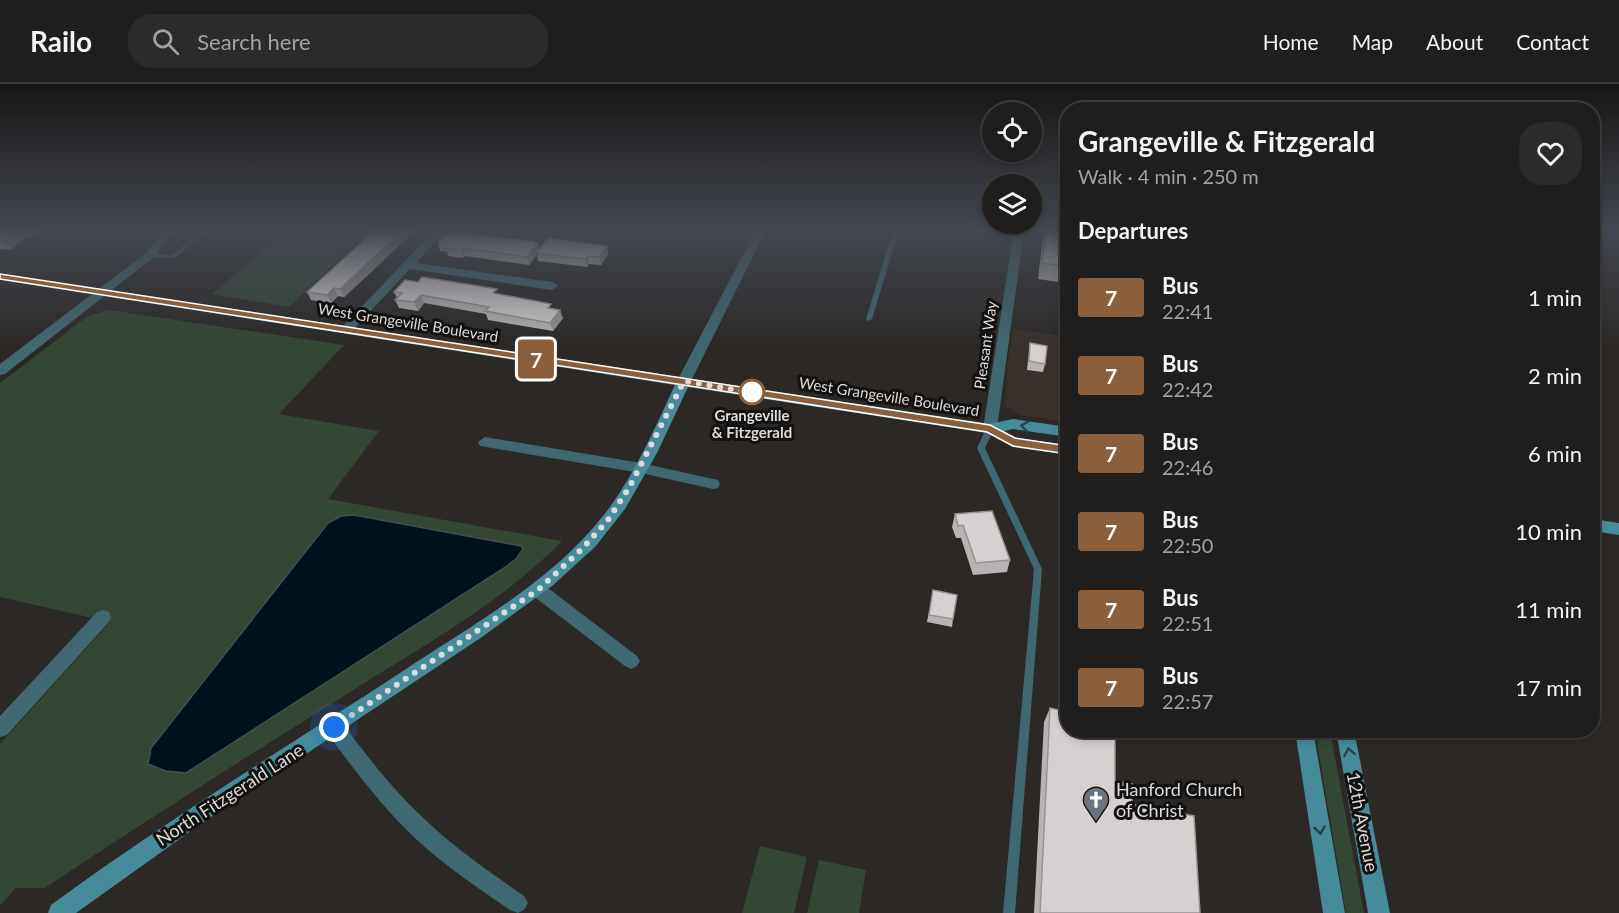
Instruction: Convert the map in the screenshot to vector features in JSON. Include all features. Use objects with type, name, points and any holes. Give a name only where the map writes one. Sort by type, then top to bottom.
[{"type":"main road","name":"West Grangeville Boulevard","points":[[0,277],[990,429],[1013,442],[1060,449]]},
{"type":"main road","name":"North Fitzgerald Lane","points":[[59,913],[98,882],[194,817],[334,727],[538,590],[608,520],[641,468],[684,381]]},
{"type":"main road","name":"West Grangeville Boulevard","points":[[990,429],[1013,424],[1060,431]]},
{"type":"main road","points":[[1600,526],[1619,529]]},
{"type":"main road","points":[[1305,738],[1334,913]]},
{"type":"main road","name":"12th Avenue","points":[[1346,738],[1379,913]]},
{"type":"street","points":[[0,371],[132,269]]},
{"type":"street","points":[[346,330],[404,269]]},
{"type":"street","points":[[432,269],[552,286]]},
{"type":"street","points":[[684,381],[741,269]]},
{"type":"street","name":"Pleasant Way","points":[[990,429],[1013,269]]},
{"type":"street","points":[[485,442],[641,468],[713,484]]},
{"type":"street","points":[[538,590],[631,661]]},
{"type":"street","points":[[2,723],[103,616]]},
{"type":"street","points":[[334,727],[368,773],[412,822],[465,867],[517,903]]},
{"type":"lane","points":[[869,319],[884,269]]},
{"type":"lane","points":[[990,429],[981,448],[1038,569],[1009,913]]},
{"type":"shaded area","points":[[1013,329],[1060,336],[1060,421],[1020,415],[1012,408],[1005,407],[1007,366]]},
{"type":"green space","points":[[242,269],[329,269],[289,307],[212,294]]},
{"type":"green space","points":[[109,310],[344,345],[279,414],[379,431],[328,499],[562,541],[515,584],[463,621],[199,787],[45,888],[16,888],[0,905],[0,744],[110,622],[0,597],[0,383],[88,316]]},
{"type":"green space","points":[[1316,738],[1331,738],[1364,913],[1346,913]]},
{"type":"green space","points":[[760,846],[807,857],[794,913],[742,913]]},
{"type":"green space","points":[[819,860],[866,870],[859,913],[807,913]]},
{"type":"water","points":[[354,515],[521,546],[523,549],[516,559],[504,568],[186,773],[166,771],[148,764],[151,748],[328,523],[341,516]]},
{"type":"building","points":[[333,269],[362,269],[340,289],[334,288],[327,295],[307,292]]},
{"type":"building","points":[[422,277],[497,289],[493,293],[551,304],[548,308],[560,310],[550,323],[485,311],[489,307],[421,295],[414,302],[395,300],[402,293],[394,292],[405,280],[418,282]]},
{"type":"building","points":[[1030,343],[1047,346],[1045,364],[1029,361]]},
{"type":"building","points":[[992,511],[1010,560],[976,563],[963,525],[958,526],[955,514]]},
{"type":"building","points":[[933,590],[957,595],[953,619],[929,615]]},
{"type":"building","name":"Hanford Church of Christ","points":[[1050,708],[1060,710],[1060,738],[1115,738],[1115,781],[1132,784],[1132,804],[1194,816],[1200,913],[1040,913]]},
{"type":"bus line","name":"7","points":[[0,277],[990,429],[1013,442],[1060,449]]},
{"type":"place","name":"Grangeville & Fitzgerald","points":[[752,392]]},
{"type":"place","name":"Hanford Church of Christ","points":[[1096,823]]},
{"type":"route","points":[[334,727],[538,590],[582,549],[608,520],[641,468],[684,381],[754,393],[752,392]]}]
